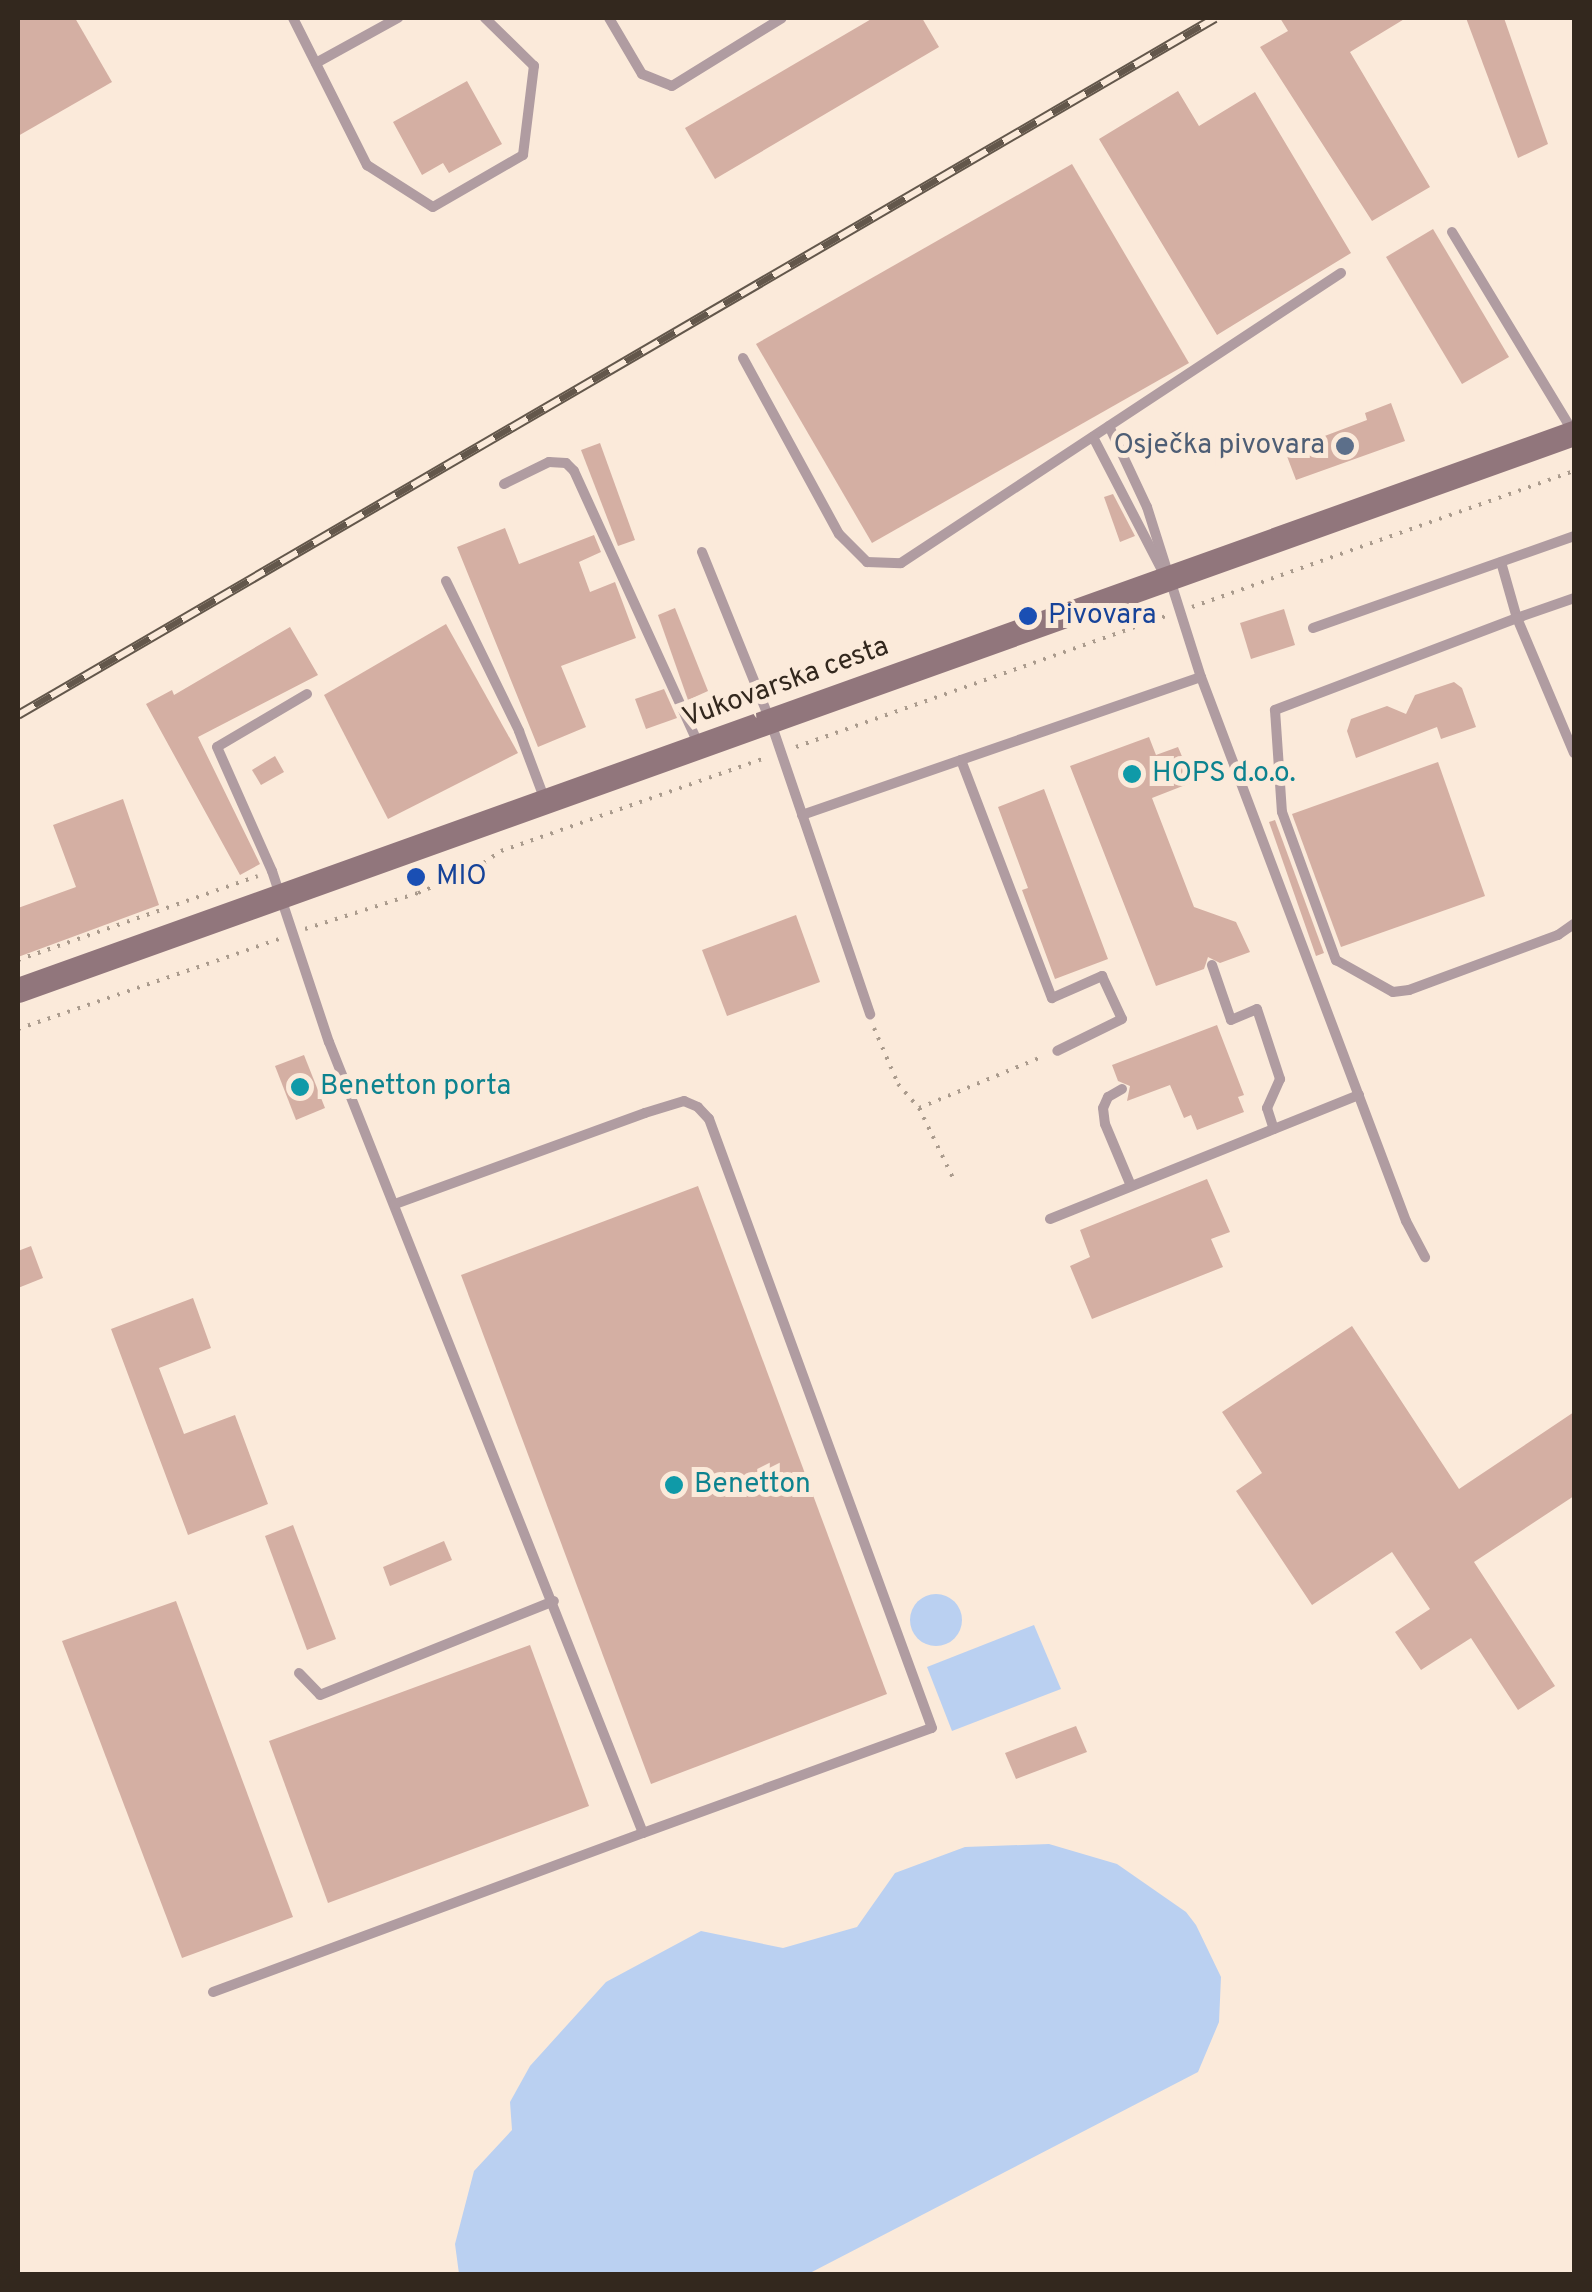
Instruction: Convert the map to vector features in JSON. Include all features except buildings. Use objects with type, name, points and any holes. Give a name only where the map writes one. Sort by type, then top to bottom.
[{"type":"main road","name":"Vukovarska cesta","points":[[18,990],[1574,433]]},
{"type":"lane","points":[[293,18],[367,165],[433,207],[524,155],[534,66],[486,18]]},
{"type":"lane","points":[[316,62],[398,18]]},
{"type":"lane","points":[[608,18],[642,74],[672,86],[782,18]]},
{"type":"lane","points":[[1452,232],[1574,433]]},
{"type":"lane","points":[[743,358],[839,534],[867,562],[901,563],[1341,273]]},
{"type":"lane","points":[[1109,426],[1132,470],[1164,552],[1166,579]]},
{"type":"lane","points":[[1093,437],[1166,579],[1359,1095],[1424,1257]]},
{"type":"lane","points":[[504,484],[549,462],[566,463],[574,471],[699,746]]},
{"type":"lane","points":[[1313,628],[1574,536]]},
{"type":"lane","points":[[702,552],[770,720],[870,1014]]},
{"type":"lane","points":[[1500,562],[1517,618],[1574,752]]},
{"type":"lane","points":[[446,581],[519,731],[545,801]]},
{"type":"lane","points":[[1574,598],[1275,710],[1282,812],[1336,960],[1393,992],[1558,936],[1574,924]]},
{"type":"lane","points":[[802,815],[1201,678]]},
{"type":"lane","points":[[307,694],[217,747],[272,871],[277,897],[395,1204],[643,1832]]},
{"type":"lane","points":[[961,760],[1052,998],[1102,976],[1122,1019],[1057,1050]]},
{"type":"lane","points":[[1212,966],[1231,1020],[1257,1009],[1280,1080],[1267,1108],[1274,1129]]},
{"type":"lane","points":[[1122,1089],[1103,1108],[1104,1124],[1131,1186]]},
{"type":"lane","points":[[1050,1219],[1359,1095]]},
{"type":"lane","points":[[213,1992],[932,1728],[709,1119],[684,1101],[395,1204]]},
{"type":"lane","points":[[299,1673],[320,1695],[554,1602]]},
{"type":"path","points":[[18,960],[272,871]]},
{"type":"path","points":[[870,1014],[898,1084],[920,1108],[954,1178]]},
{"type":"path","points":[[920,1108],[1057,1050]]},
{"type":"water","points":[[936,1594],[954,1602],[962,1620],[954,1638],[936,1646],[918,1638],[910,1620],[918,1602]]},
{"type":"water","points":[[1034,1625],[1061,1689],[952,1731],[927,1667]]},
{"type":"water","points":[[1049,1844],[1117,1864],[1186,1912],[1196,1925],[1221,1977],[1219,2022],[1198,2072],[808,2274],[459,2274],[455,2244],[474,2171],[512,2130],[510,2102],[530,2066],[606,1982],[701,1931],[783,1948],[857,1927],[895,1873],[965,1847]]},
{"type":"railway","points":[[18,715],[1215,18]]},
{"type":"place","name":"Osječka pivovara","points":[[1345,446]]},
{"type":"place","name":"Pivovara","points":[[1028,616]]},
{"type":"place","name":"HOPS d.o.o.","points":[[1132,774]]},
{"type":"place","name":"MIO","points":[[416,877]]},
{"type":"place","name":"Benetton porta","points":[[300,1087]]},
{"type":"place","name":"Benetton","points":[[674,1485]]}]
